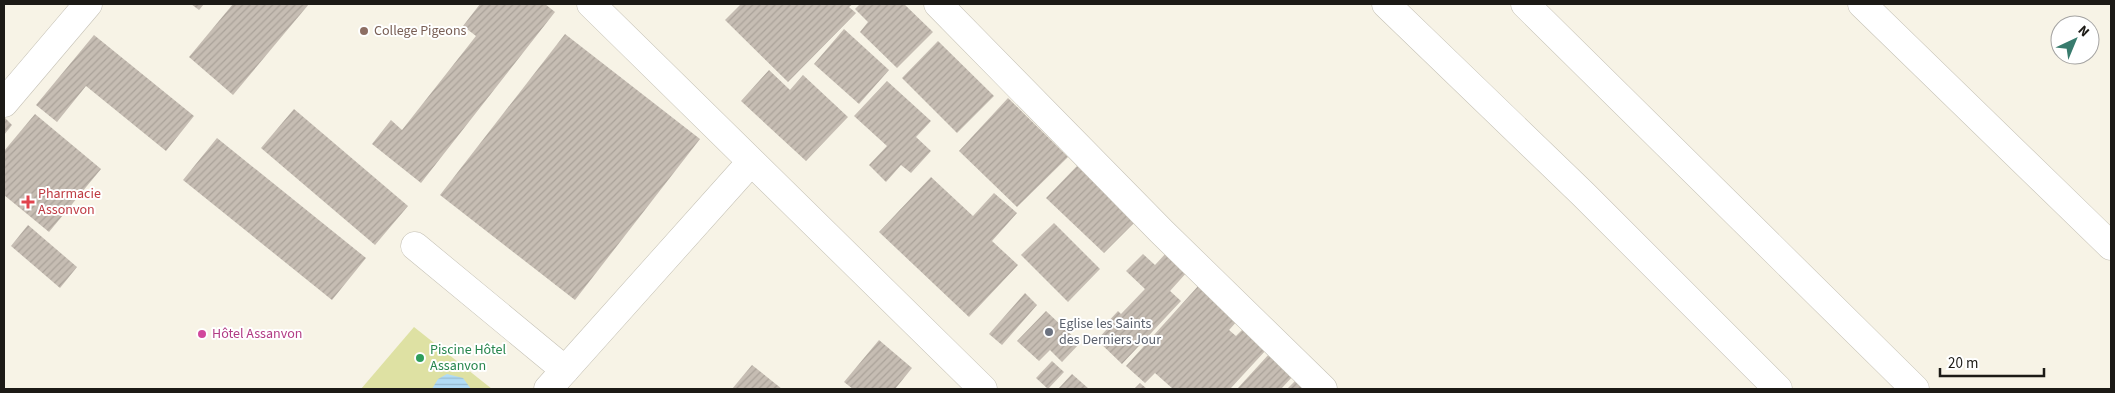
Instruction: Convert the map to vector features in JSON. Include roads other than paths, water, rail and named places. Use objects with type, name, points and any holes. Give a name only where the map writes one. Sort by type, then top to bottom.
[{"type":"main road","points":[[4,103],[88,4]]},
{"type":"main road","points":[[591,4],[983,389]]},
{"type":"main road","points":[[938,4],[1162,232],[1323,389]]},
{"type":"main road","points":[[1386,4],[1590,201],[1778,389]]},
{"type":"main road","points":[[1525,4],[1915,389]]},
{"type":"main road","points":[[1862,4],[2111,246]]},
{"type":"main road","points":[[415,246],[557,380],[751,162]]},
{"type":"water","points":[[447,374],[463,378],[471,389],[432,389],[438,379]]},
{"type":"place","name":"College Pigeons","points":[[364,31]]},
{"type":"place","name":"Pharmacie Assonvon","points":[[28,202]]},
{"type":"place","name":"Eglise les Saints des Derniers Jour","points":[[1049,332]]},
{"type":"place","name":"Hôtel Assanvon","points":[[202,334]]},
{"type":"place","name":"Piscine Hôtel Assanvon","points":[[420,358]]}]
